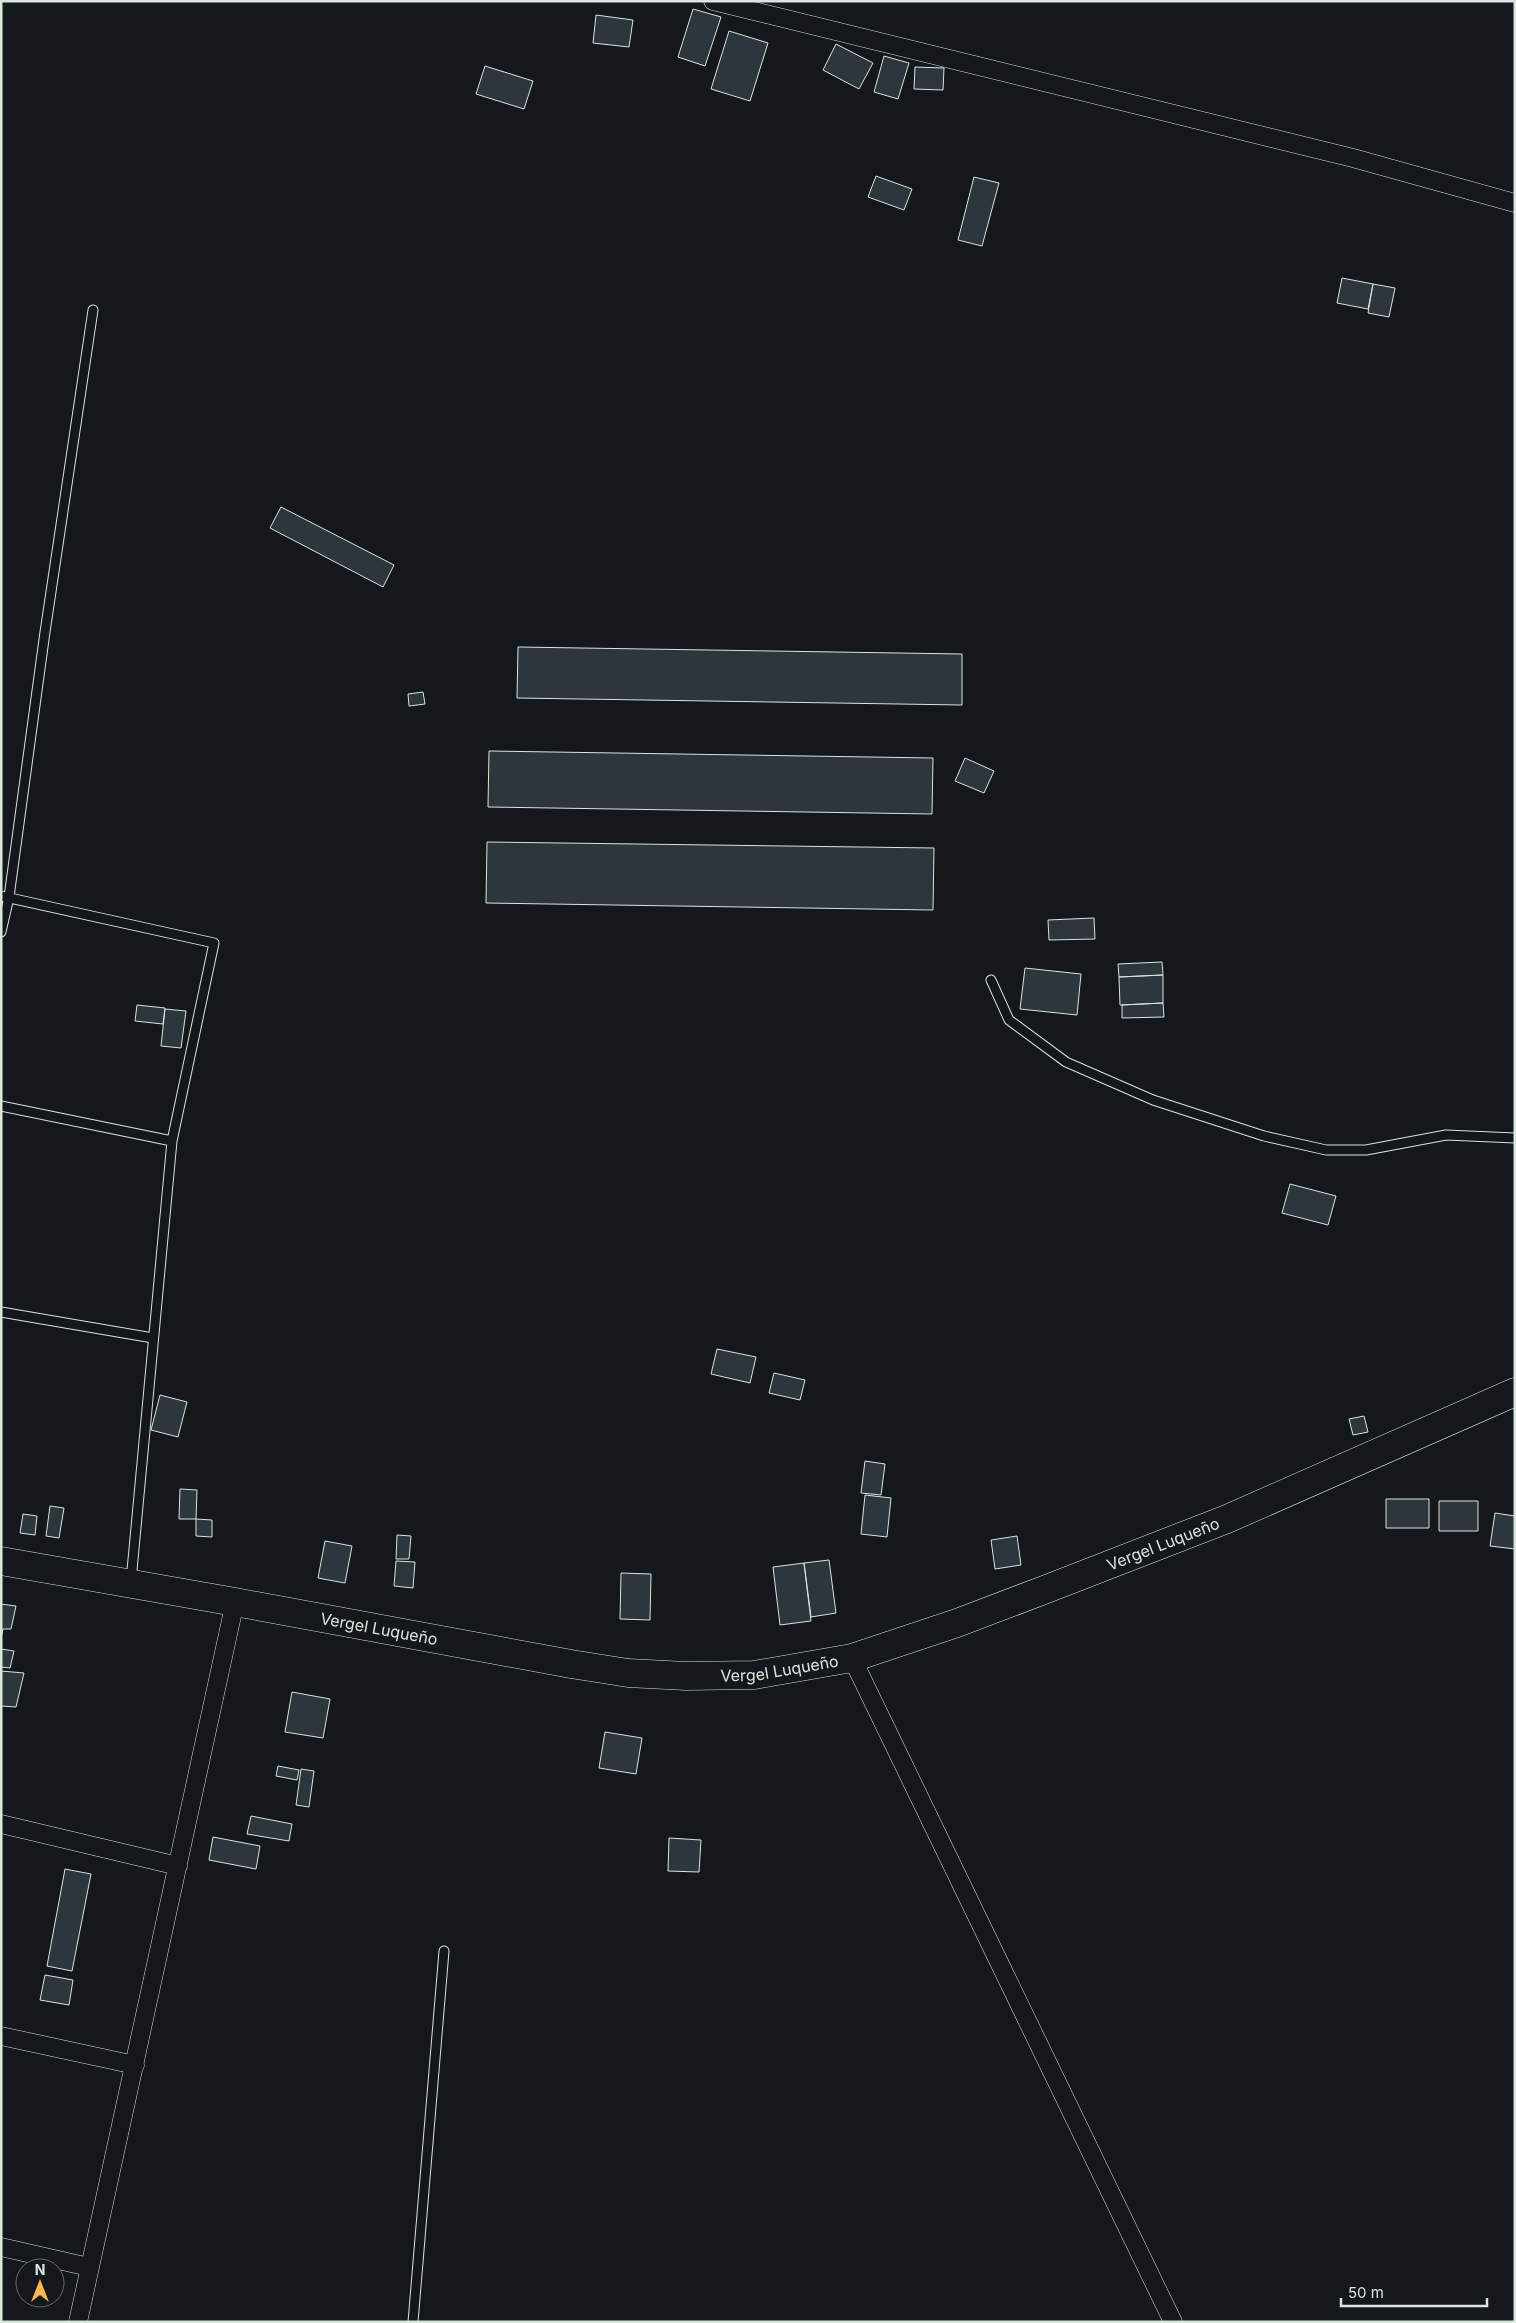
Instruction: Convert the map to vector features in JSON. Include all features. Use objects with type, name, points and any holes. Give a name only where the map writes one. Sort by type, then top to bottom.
[{"type":"main road","name":"Vergel Luqueño","points":[[1,1561],[628,1673],[686,1676],[754,1674],[852,1658],[957,1623],[1227,1519],[1515,1392]]},
{"type":"street","points":[[713,1],[1353,158],[1515,203]]},
{"type":"street","points":[[78,2322],[236,1602]]},
{"type":"street","points":[[852,1658],[1173,2322]]},
{"type":"street","points":[[1,1824],[178,1866]]},
{"type":"street","points":[[1,2036],[135,2065]]},
{"type":"street","points":[[1,2247],[89,2267]]},
{"type":"lane","points":[[1,932],[93,310]]},
{"type":"lane","points":[[5,896],[214,943],[172,1141],[130,1583]]},
{"type":"lane","points":[[991,980],[1010,1020],[1066,1062],[1153,1100],[1264,1136],[1326,1150],[1366,1150],[1446,1135],[1515,1138]]},
{"type":"lane","points":[[1,1106],[172,1141]]},
{"type":"lane","points":[[1,1312],[153,1338]]},
{"type":"lane","points":[[413,2322],[444,1951]]},
{"type":"building","points":[[693,9],[721,17],[705,66],[678,57]]},
{"type":"building","points":[[596,15],[633,20],[629,47],[593,43]]},
{"type":"building","points":[[729,31],[768,43],[750,101],[711,89]]},
{"type":"building","points":[[836,44],[873,63],[859,89],[823,70]]},
{"type":"building","points":[[884,56],[909,63],[898,99],[874,92]]},
{"type":"building","points":[[485,66],[533,81],[524,109],[476,94]]},
{"type":"building","points":[[915,67],[944,68],[943,90],[914,89]]},
{"type":"building","points":[[876,176],[912,189],[904,210],[868,197]]},
{"type":"building","points":[[974,177],[999,183],[982,246],[958,240]]},
{"type":"building","points":[[1342,278],[1373,284],[1368,309],[1337,303]]},
{"type":"building","points":[[1373,284],[1395,288],[1389,317],[1368,313]]},
{"type":"building","points":[[281,507],[394,565],[383,587],[270,528]]},
{"type":"building","points":[[518,647],[962,654],[962,705],[517,698]]},
{"type":"building","points":[[423,692],[425,704],[409,706],[408,694]]},
{"type":"building","points":[[489,751],[933,758],[932,814],[488,807]]},
{"type":"building","points":[[965,758],[994,771],[984,793],[955,781]]},
{"type":"building","points":[[487,842],[934,848],[933,910],[486,903]]},
{"type":"building","points":[[1094,918],[1095,939],[1049,940],[1048,920]]},
{"type":"building","points":[[1162,962],[1163,975],[1119,977],[1118,964]]},
{"type":"building","points":[[1025,968],[1081,974],[1077,1015],[1020,1009]]},
{"type":"building","points":[[1163,975],[1163,1003],[1120,1005],[1119,977]]},
{"type":"building","points":[[1163,1003],[1164,1017],[1122,1018],[1122,1005]]},
{"type":"building","points":[[137,1005],[165,1008],[163,1024],[135,1021]]},
{"type":"building","points":[[165,1009],[186,1011],[181,1048],[161,1046]]},
{"type":"building","points":[[1290,1184],[1336,1196],[1328,1225],[1282,1213]]},
{"type":"building","points":[[717,1349],[756,1357],[750,1383],[711,1374]]},
{"type":"building","points":[[774,1373],[805,1380],[800,1400],[769,1393]]},
{"type":"building","points":[[160,1395],[187,1402],[178,1437],[151,1430]]},
{"type":"building","points":[[1364,1416],[1368,1432],[1353,1435],[1349,1419]]},
{"type":"building","points":[[865,1461],[885,1464],[881,1495],[861,1493]]},
{"type":"building","points":[[180,1489],[197,1490],[196,1519],[179,1519]]},
{"type":"building","points":[[865,1495],[891,1498],[887,1537],[861,1534]]},
{"type":"building","points":[[1386,1499],[1429,1499],[1429,1528],[1386,1528]]},
{"type":"building","points":[[1439,1501],[1478,1501],[1478,1531],[1439,1531]]},
{"type":"building","points":[[50,1506],[64,1508],[59,1538],[46,1536]]},
{"type":"building","points":[[1495,1513],[1515,1516],[1515,1549],[1490,1546]]},
{"type":"building","points":[[23,1514],[37,1516],[35,1535],[20,1533]]},
{"type":"building","points":[[196,1519],[212,1520],[212,1537],[196,1536]]},
{"type":"building","points":[[397,1535],[411,1536],[409,1559],[396,1559]]},
{"type":"building","points":[[1017,1536],[1021,1565],[995,1569],[991,1540]]},
{"type":"building","points":[[325,1541],[352,1546],[345,1583],[318,1578]]},
{"type":"building","points":[[829,1560],[836,1613],[811,1617],[804,1563]]},
{"type":"building","points":[[396,1561],[415,1562],[413,1588],[394,1586]]},
{"type":"building","points":[[804,1563],[811,1621],[780,1625],[773,1567]]},
{"type":"building","points":[[621,1573],[651,1574],[650,1620],[620,1619]]},
{"type":"building","points":[[1,1604],[16,1606],[11,1629],[3,1629],[1,1639]]},
{"type":"building","points":[[1,1649],[14,1651],[10,1668],[1,1667]]},
{"type":"building","points":[[1,1671],[24,1673],[16,1707],[1,1706]]},
{"type":"building","points":[[292,1692],[330,1699],[323,1738],[285,1732]]},
{"type":"building","points":[[605,1732],[642,1738],[636,1774],[599,1768]]},
{"type":"building","points":[[278,1766],[299,1770],[297,1780],[276,1776]]},
{"type":"building","points":[[301,1769],[314,1771],[309,1807],[296,1805]]},
{"type":"building","points":[[251,1816],[292,1824],[289,1841],[247,1834]]},
{"type":"building","points":[[213,1837],[260,1846],[256,1869],[209,1860]]},
{"type":"building","points":[[669,1838],[701,1840],[699,1872],[668,1871]]},
{"type":"building","points":[[65,1869],[91,1874],[72,1971],[47,1966]]},
{"type":"building","points":[[45,1975],[73,1980],[69,2005],[40,2000]]}]
